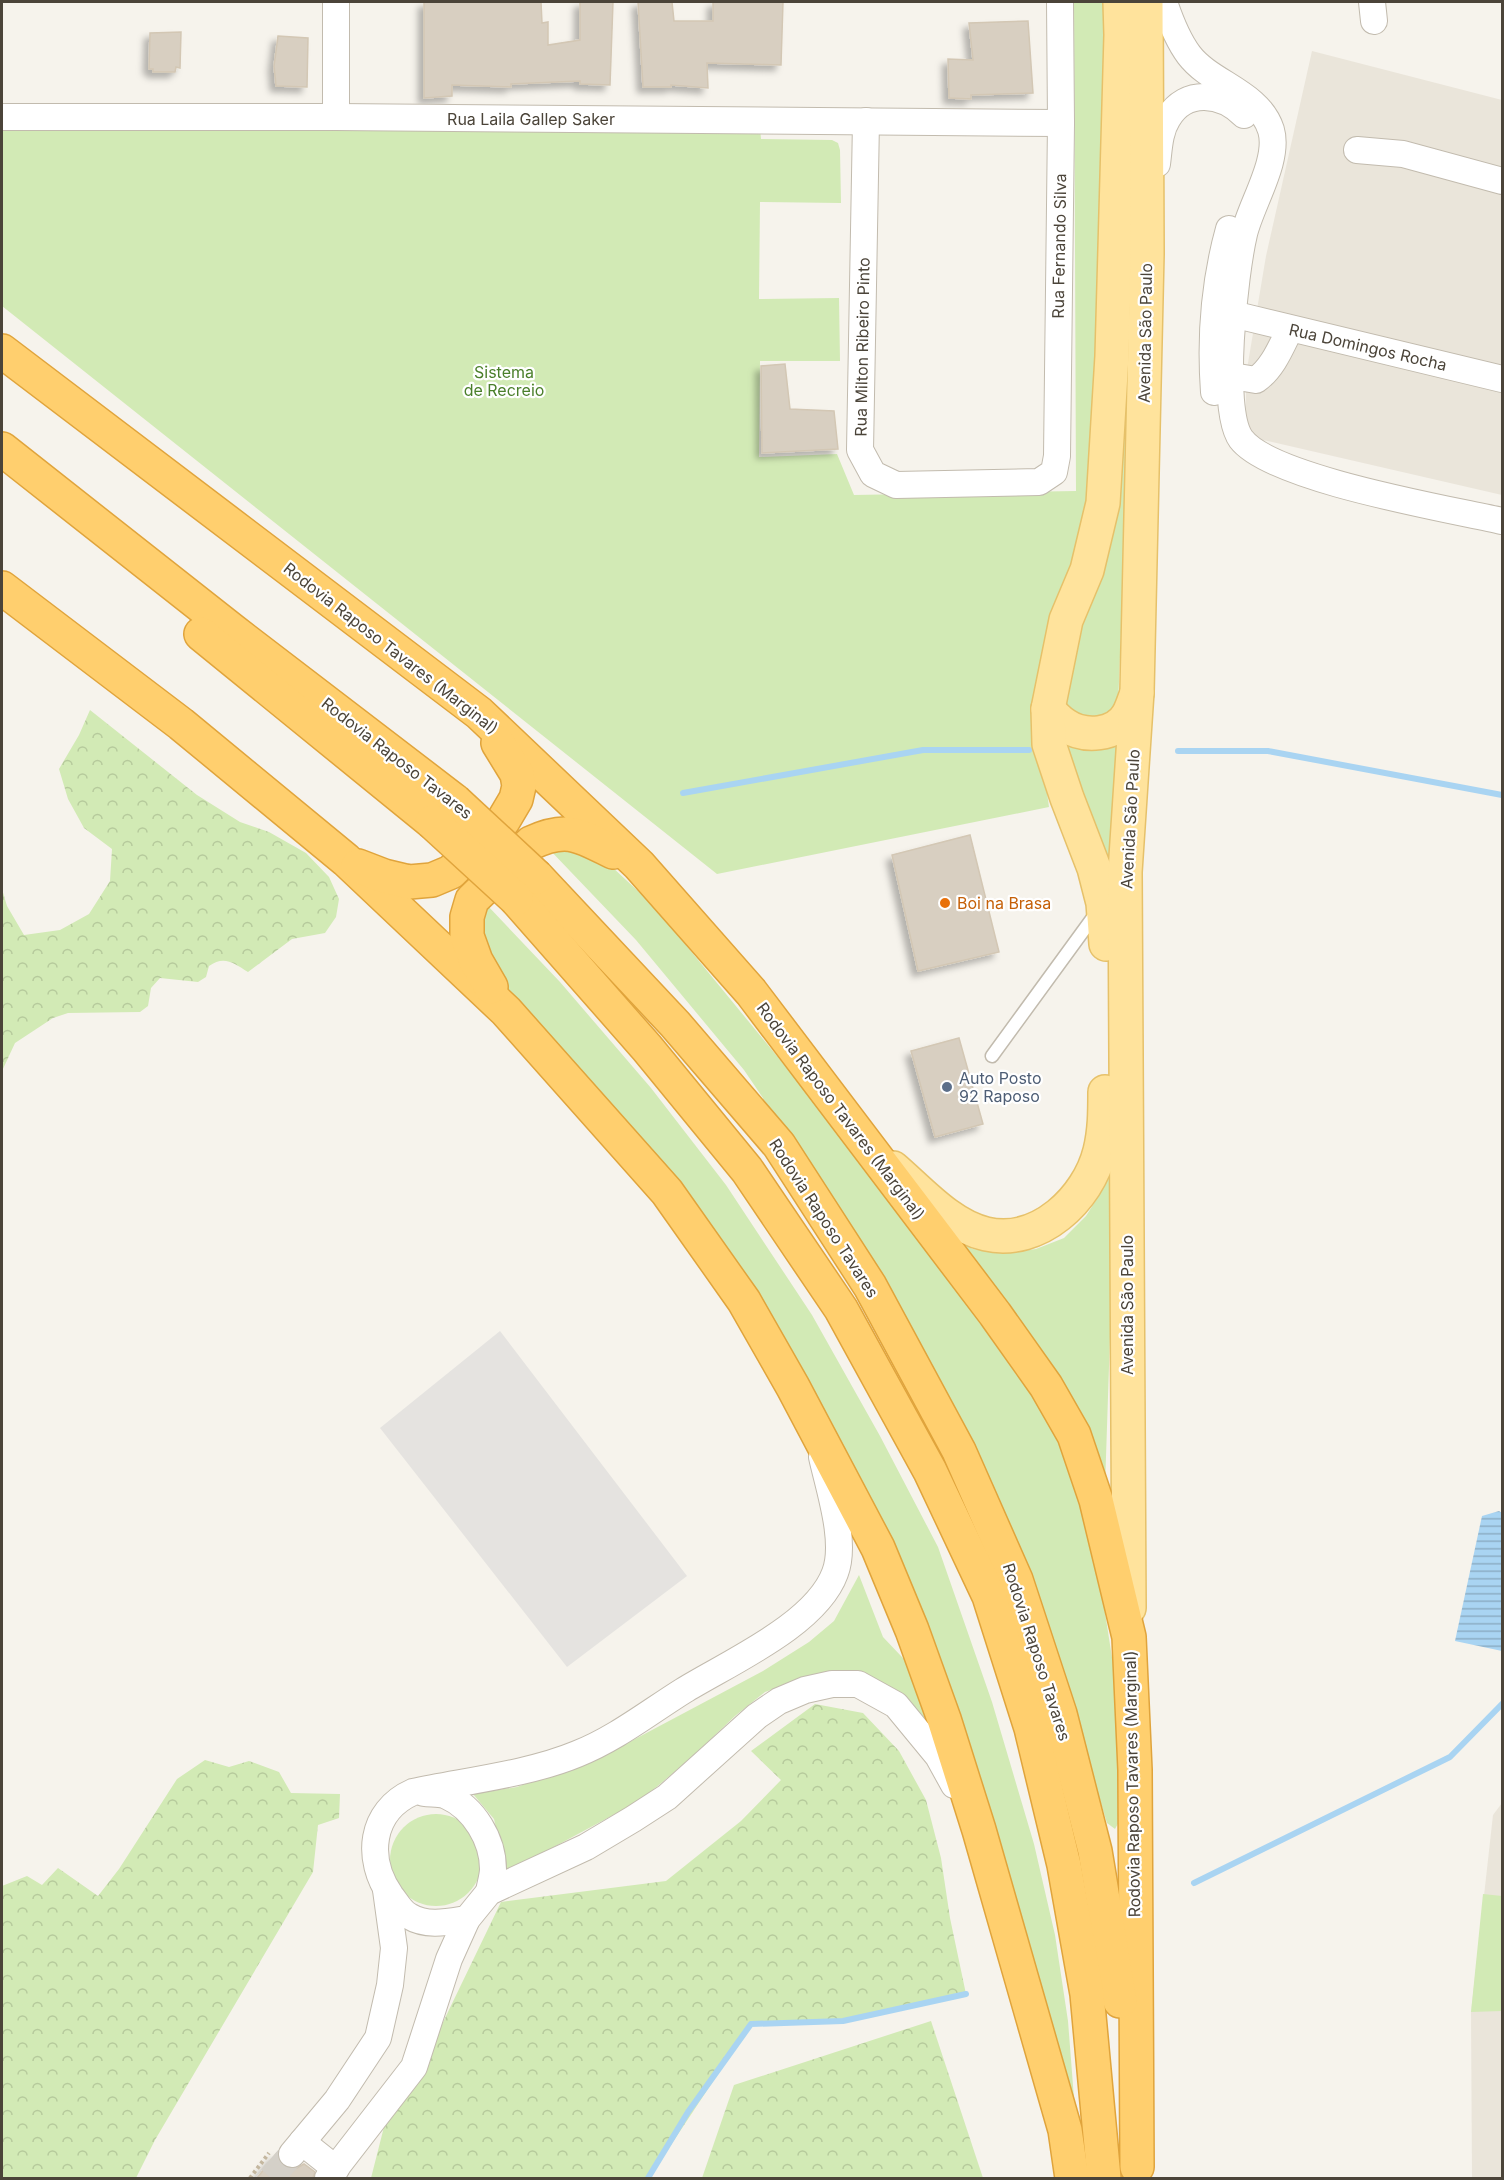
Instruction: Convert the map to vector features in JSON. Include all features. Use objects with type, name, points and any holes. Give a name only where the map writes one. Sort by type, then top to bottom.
[{"type":"highway","name":"Rodovia Raposo Tavares (Marginal)","points":[[2,351],[479,712],[639,865],[751,992],[995,1314],[1046,1386],[1074,1435],[1096,1500],[1129,1637],[1135,1770],[1138,2173]]},
{"type":"highway","name":"Rodovia Raposo Tavares","points":[[2,449],[233,631],[444,811],[675,1024],[779,1145],[870,1286],[959,1451],[1016,1580],[1060,1714],[1095,1851],[1118,1989],[1138,2173]]},
{"type":"highway","name":"Rodovia Raposo Tavares","points":[[2,477],[210,641],[444,811]]},
{"type":"highway","points":[[2,588],[181,724],[346,860],[506,1011],[667,1192],[744,1301],[878,1548],[912,1630],[944,1719],[979,1830],[1065,2130],[1072,2178]]},
{"type":"highway","points":[[346,860],[384,876],[409,882],[432,880],[451,872],[503,821],[516,799],[519,786],[517,774],[479,712]]},
{"type":"highway","points":[[506,1011],[476,961],[467,936],[467,917],[472,900],[531,843],[566,832],[584,837],[639,865]]},
{"type":"highway","name":"Rodovia Raposo Tavares","points":[[527,888],[647,1048],[754,1180],[841,1309],[930,1471],[989,1596],[1030,1728],[1064,1865],[1087,1994],[1104,2178]]},
{"type":"main road","name":"Avenida São Paulo","points":[[871,1150],[946,1214],[967,1227],[986,1234],[1005,1235],[1031,1230],[1050,1222],[1080,1193],[1100,1153],[1104,1132],[1107,1018],[1106,920],[1094,868],[1049,744],[1048,709],[1066,620],[1087,570],[1103,502],[1112,356],[1120,2]]},
{"type":"main road","name":"Avenida São Paulo","points":[[1129,1637],[1125,872],[1137,692],[1146,254],[1146,2]]},
{"type":"main road","points":[[1048,709],[1066,726],[1081,732],[1099,733],[1112,729],[1127,717],[1137,692]]},
{"type":"street","points":[[336,2],[336,117]]},
{"type":"street","name":"Rua Fernando Silva","points":[[1039,482],[1053,472],[1057,456],[1060,2]]},
{"type":"street","points":[[1164,2],[1170,21],[1189,55],[1259,109],[1271,131],[1273,147],[1270,163],[1244,234],[1234,314],[1221,374]]},
{"type":"street","points":[[1146,254],[1160,137],[1167,118],[1180,104],[1196,97],[1218,99],[1234,106],[1252,124],[1257,138],[1258,156],[1230,225],[1221,260],[1214,312],[1221,374],[1232,419],[1242,441],[1269,459],[1327,482],[1503,521]]},
{"type":"street","name":"Rua Laila Gallep Saker","points":[[2,117],[336,117],[1060,123]]},
{"type":"street","name":"Rua Milton Ribeiro Pinto","points":[[866,121],[860,450],[873,474],[896,485],[1039,482]]},
{"type":"street","points":[[1357,150],[1403,154],[1503,181]]},
{"type":"street","points":[[1230,225],[1224,302],[1225,310],[1234,314]]},
{"type":"street","name":"Rua Domingos Rocha","points":[[1234,314],[1503,379]]},
{"type":"street","points":[[1221,374],[1256,380],[1261,377],[1278,353],[1290,328]]},
{"type":"street","points":[[817,1433],[840,1546],[836,1572],[826,1592],[807,1612],[781,1632],[683,1691],[626,1729],[577,1754],[529,1768],[413,1791],[399,1798],[388,1808],[379,1824],[374,1853],[386,1889],[394,1948],[390,1985],[378,2038],[337,2100],[297,2148],[332,2174],[414,2067],[449,1959],[467,1919],[489,1892],[586,1847],[667,1797],[757,1716],[779,1701],[805,1690],[831,1684],[858,1684],[896,1705],[938,1756],[979,1830]]},
{"type":"street","points":[[413,1791],[446,1795],[469,1811],[480,1826],[489,1845],[493,1869],[489,1892]]},
{"type":"street","points":[[386,1889],[408,1916],[428,1923],[467,1919]]},
{"type":"lane","points":[[993,1056],[1103,903]]},
{"type":"shaded area","points":[[1312,51],[1502,100],[1502,495],[1246,436],[1246,375],[1266,256]]},
{"type":"shaded area","points":[[500,1331],[687,1576],[567,1667],[380,1428]]},
{"type":"shaded area","points":[[1502,1803],[1502,2178],[1472,2178],[1471,2012],[1493,1815]]},
{"type":"green space","name":"Sistema de Recreio","points":[[1074,2],[1109,2],[1091,508],[1038,728],[1049,807],[717,874],[2,306],[2,125],[760,127],[761,139],[832,140],[838,143],[841,203],[760,202],[759,299],[839,298],[840,361],[760,361],[759,457],[837,454],[854,495],[1076,491]]},
{"type":"green space","points":[[1126,85],[1130,413],[1118,706],[1090,725],[1067,706],[1064,687],[1066,663],[1092,598]]},
{"type":"green space","points":[[90,710],[197,795],[240,822],[269,832],[306,853],[329,877],[339,899],[336,917],[325,933],[292,939],[248,972],[233,963],[219,961],[209,966],[206,977],[198,982],[160,978],[151,988],[148,1006],[140,1012],[68,1013],[53,1018],[15,1043],[2,1071],[2,889],[7,906],[24,935],[60,930],[89,914],[110,881],[112,849],[84,828],[68,799],[59,769],[79,735]]},
{"type":"green space","points":[[1130,734],[1105,1487],[948,1238],[973,1249],[1006,1253],[1036,1249],[1064,1238],[1086,1216],[1105,1186],[1115,1146],[1119,974],[1063,740],[1072,746],[1089,751],[1105,749]]},
{"type":"green space","points":[[565,844],[611,866],[653,905],[868,1167],[1053,1425],[1079,1489],[1103,1600],[1116,1683],[1120,1820],[1115,1829],[1107,1823],[1066,1688],[1022,1558],[954,1405],[865,1249],[744,1070],[636,940],[548,848]]},
{"type":"green space","points":[[487,905],[560,982],[651,1088],[726,1185],[812,1315],[880,1436],[938,1547],[992,1702],[1034,1844],[1055,1935],[1068,2021],[1076,2124],[950,1706],[682,1190],[597,1087],[509,993],[483,961],[479,925]]},
{"type":"green space","points":[[859,1575],[883,1637],[919,1675],[930,1725],[912,1706],[804,1678],[765,1692],[641,1800],[504,1874],[502,1852],[494,1819],[473,1794],[517,1787],[605,1755],[763,1671],[809,1642],[834,1621]]},
{"type":"green space","points":[[815,1704],[863,1713],[899,1751],[926,1800],[941,1858],[950,1918],[966,1994],[843,2021],[751,2024],[649,2178],[371,2178],[386,2119],[420,2070],[501,1902],[666,1881],[741,1821],[781,1780],[751,1751]]},
{"type":"green space","points":[[205,1760],[229,1767],[249,1761],[279,1772],[291,1793],[340,1794],[339,1818],[318,1825],[313,1872],[155,2140],[136,2178],[2,2178],[2,1886],[27,1876],[42,1885],[58,1868],[98,1896],[119,1869],[177,1779]]},
{"type":"green space","points":[[436,1814],[454,1817],[469,1827],[479,1842],[482,1860],[479,1878],[469,1893],[454,1903],[436,1906],[418,1903],[403,1893],[393,1878],[390,1860],[393,1842],[403,1827],[418,1817]]},
{"type":"green space","points":[[1483,1894],[1502,1896],[1502,2011],[1471,2012]]},
{"type":"green space","points":[[931,2021],[983,2178],[702,2178],[734,2085]]},
{"type":"water","points":[[1499,1511],[1502,1513],[1502,1651],[1455,1641],[1482,1516]]},
{"type":"building","points":[[424,2],[541,2],[542,23],[548,22],[548,45],[580,40],[580,2],[613,2],[610,85],[580,84],[580,81],[511,84],[511,87],[452,85],[452,96],[424,98]]},
{"type":"building","points":[[638,2],[672,2],[674,21],[713,21],[713,2],[783,2],[781,65],[707,63],[708,88],[671,85],[671,87],[643,87]]},
{"type":"building","points":[[1028,21],[1033,93],[971,95],[971,99],[949,98],[948,59],[973,60],[969,23]]},
{"type":"building","points":[[181,32],[180,68],[176,67],[175,72],[153,72],[153,69],[149,69],[150,33]]},
{"type":"building","points":[[278,36],[308,38],[307,87],[276,86],[274,66]]},
{"type":"building","points":[[785,364],[790,409],[834,411],[838,449],[762,453],[761,366]]},
{"type":"building","name":"Boi na Brasa","points":[[970,835],[999,952],[918,971],[892,855]]},
{"type":"building","name":"Auto Posto 92 Raposo","points":[[959,1038],[983,1124],[935,1137],[911,1051]]},
{"type":"building","points":[[277,2153],[278,2160],[283,2166],[289,2169],[304,2164],[315,2172],[313,2178],[257,2178]]},
{"type":"waterway","points":[[683,793],[923,750],[1029,750]]},
{"type":"waterway","points":[[1178,751],[1268,751],[1502,795]]},
{"type":"waterway","points":[[1194,1883],[1450,1757],[1502,1704]]},
{"type":"waterway","points":[[648,2178],[688,2112],[751,2024],[843,2021],[966,1994]]},
{"type":"tunnel","points":[[271,2178],[292,2154]]},
{"type":"place","name":"Boi na Brasa","points":[[945,903]]},
{"type":"place","name":"Auto Posto 92 Raposo","points":[[947,1087]]}]
